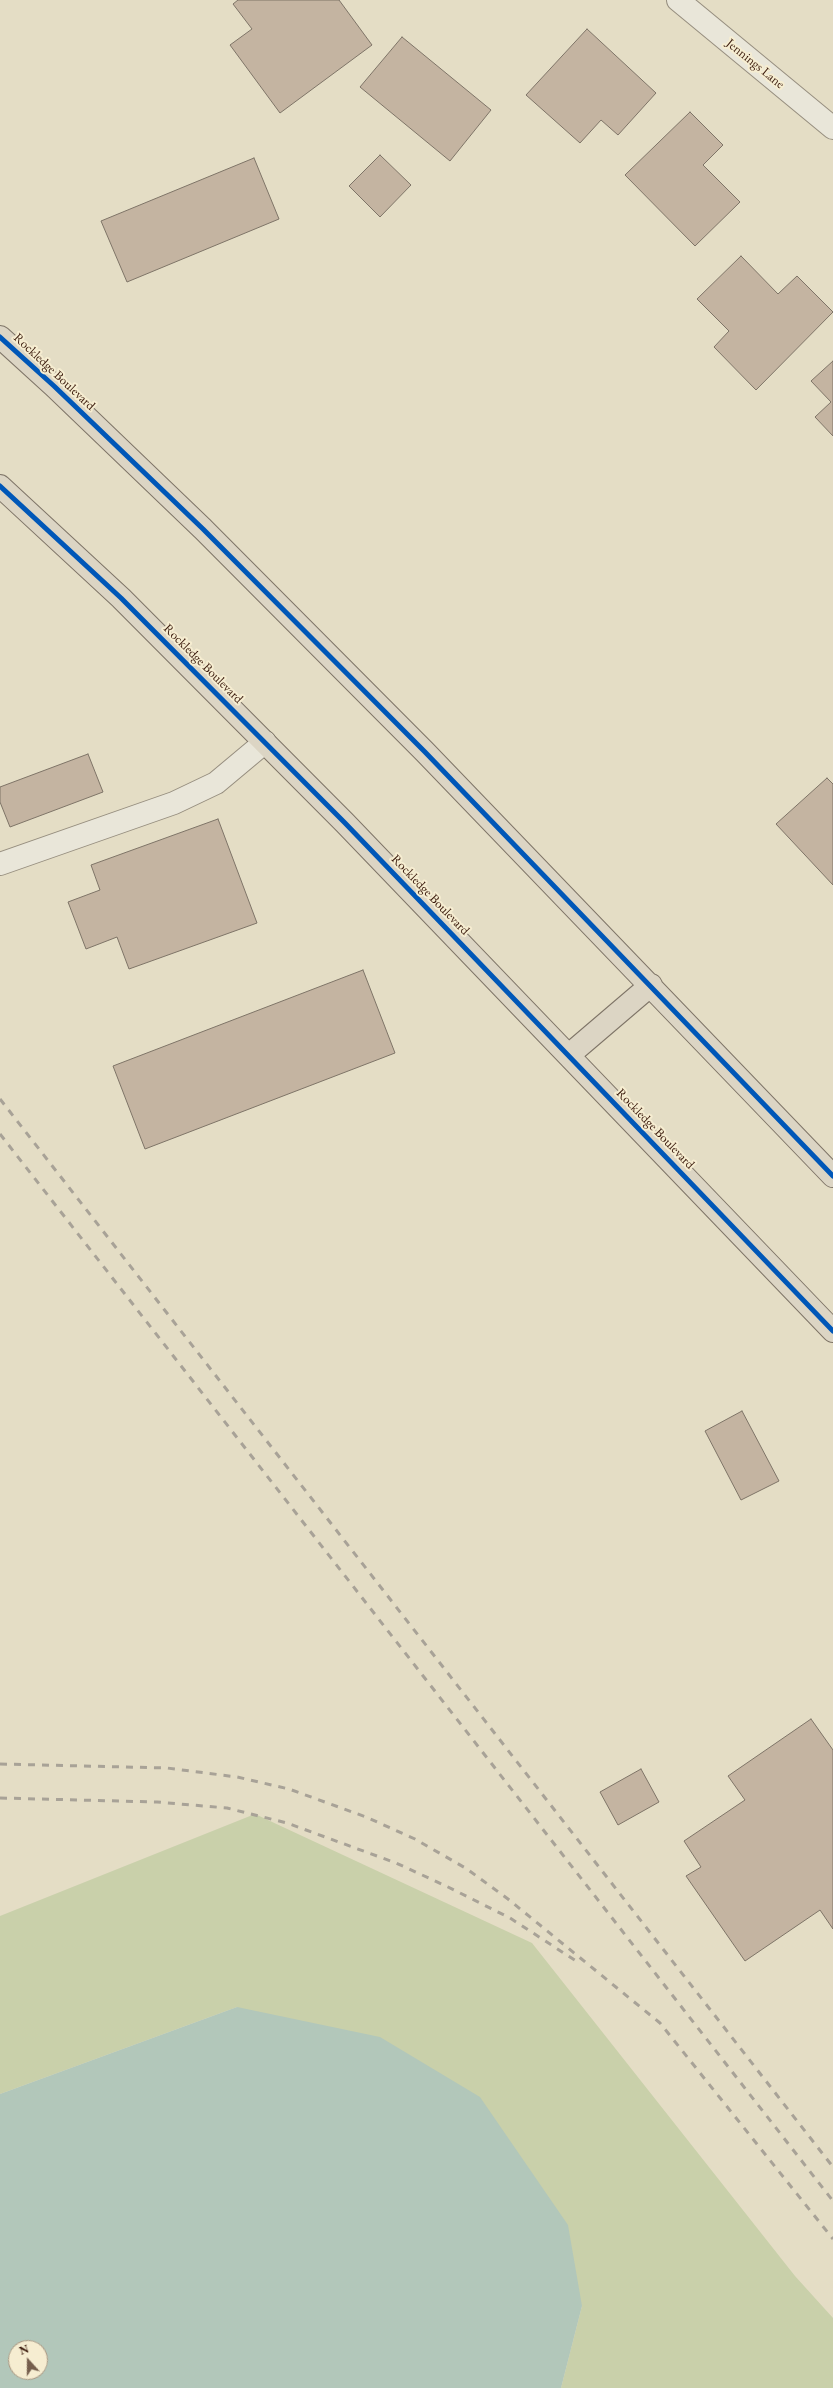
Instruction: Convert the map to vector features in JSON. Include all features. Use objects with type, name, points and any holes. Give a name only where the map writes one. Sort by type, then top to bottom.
[{"type":"main road","name":"Rockledge Boulevard","points":[[0,337],[54,386],[203,529],[425,752],[651,985],[833,1176]]},
{"type":"main road","name":"Rockledge Boulevard","points":[[0,486],[121,598],[265,742],[569,1055],[833,1331]]},
{"type":"main road","points":[[569,1055],[651,985]]},
{"type":"street","name":"Jennings Lane","points":[[678,0],[833,128]]},
{"type":"street","points":[[0,864],[188,796],[216,783],[265,742]]},
{"type":"green space","points":[[255,1814],[532,1943],[795,2276],[833,2318],[833,2388],[561,2388],[582,2306],[237,2007],[0,2094],[0,1916]]},
{"type":"shaded area","points":[[237,2007],[380,2037],[480,2097],[568,2225],[582,2306],[561,2388],[0,2388],[0,2094]]},
{"type":"building","points":[[238,0],[339,0],[372,45],[280,113],[230,45],[252,29],[233,4]]},
{"type":"building","points":[[587,29],[656,93],[618,135],[601,120],[580,143],[526,95]]},
{"type":"building","points":[[402,37],[491,110],[450,161],[360,87]]},
{"type":"building","points":[[690,112],[723,145],[703,165],[740,202],[695,246],[625,175]]},
{"type":"building","points":[[380,155],[411,185],[380,217],[349,186]]},
{"type":"building","points":[[254,158],[279,219],[127,282],[101,221]]},
{"type":"building","points":[[741,256],[778,294],[797,276],[833,312],[756,390],[714,347],[729,331],[697,299]]},
{"type":"building","points":[[833,361],[833,436],[815,417],[831,402],[811,381]]},
{"type":"building","points":[[88,754],[103,792],[10,827],[0,802],[0,787]]},
{"type":"building","points":[[827,778],[833,784],[833,885],[776,824]]},
{"type":"building","points":[[218,819],[257,923],[129,969],[117,937],[86,949],[68,902],[100,890],[91,865]]},
{"type":"building","points":[[363,970],[395,1053],[145,1149],[113,1066]]},
{"type":"building","points":[[742,1411],[779,1481],[741,1500],[705,1431]]},
{"type":"building","points":[[811,1719],[833,1750],[833,1929],[820,1910],[745,1961],[686,1876],[701,1867],[684,1841],[745,1800],[728,1776]]},
{"type":"building","points":[[641,1769],[659,1802],[618,1825],[600,1792]]},
{"type":"railway","points":[[0,1099],[833,2167]]},
{"type":"railway","points":[[0,1134],[833,2201]]},
{"type":"railway","points":[[0,1764],[167,1768],[237,1777],[289,1789],[366,1817],[415,1839],[467,1869],[508,1899],[660,2023],[833,2239]]},
{"type":"railway","points":[[0,1798],[157,1802],[227,1808],[287,1823],[396,1863],[446,1886],[510,1918],[576,1961]]},
{"type":"cycle path","points":[[0,337],[54,386],[203,529],[425,752],[833,1176]]},
{"type":"cycle path","points":[[0,486],[121,598],[345,823],[833,1331]]}]
